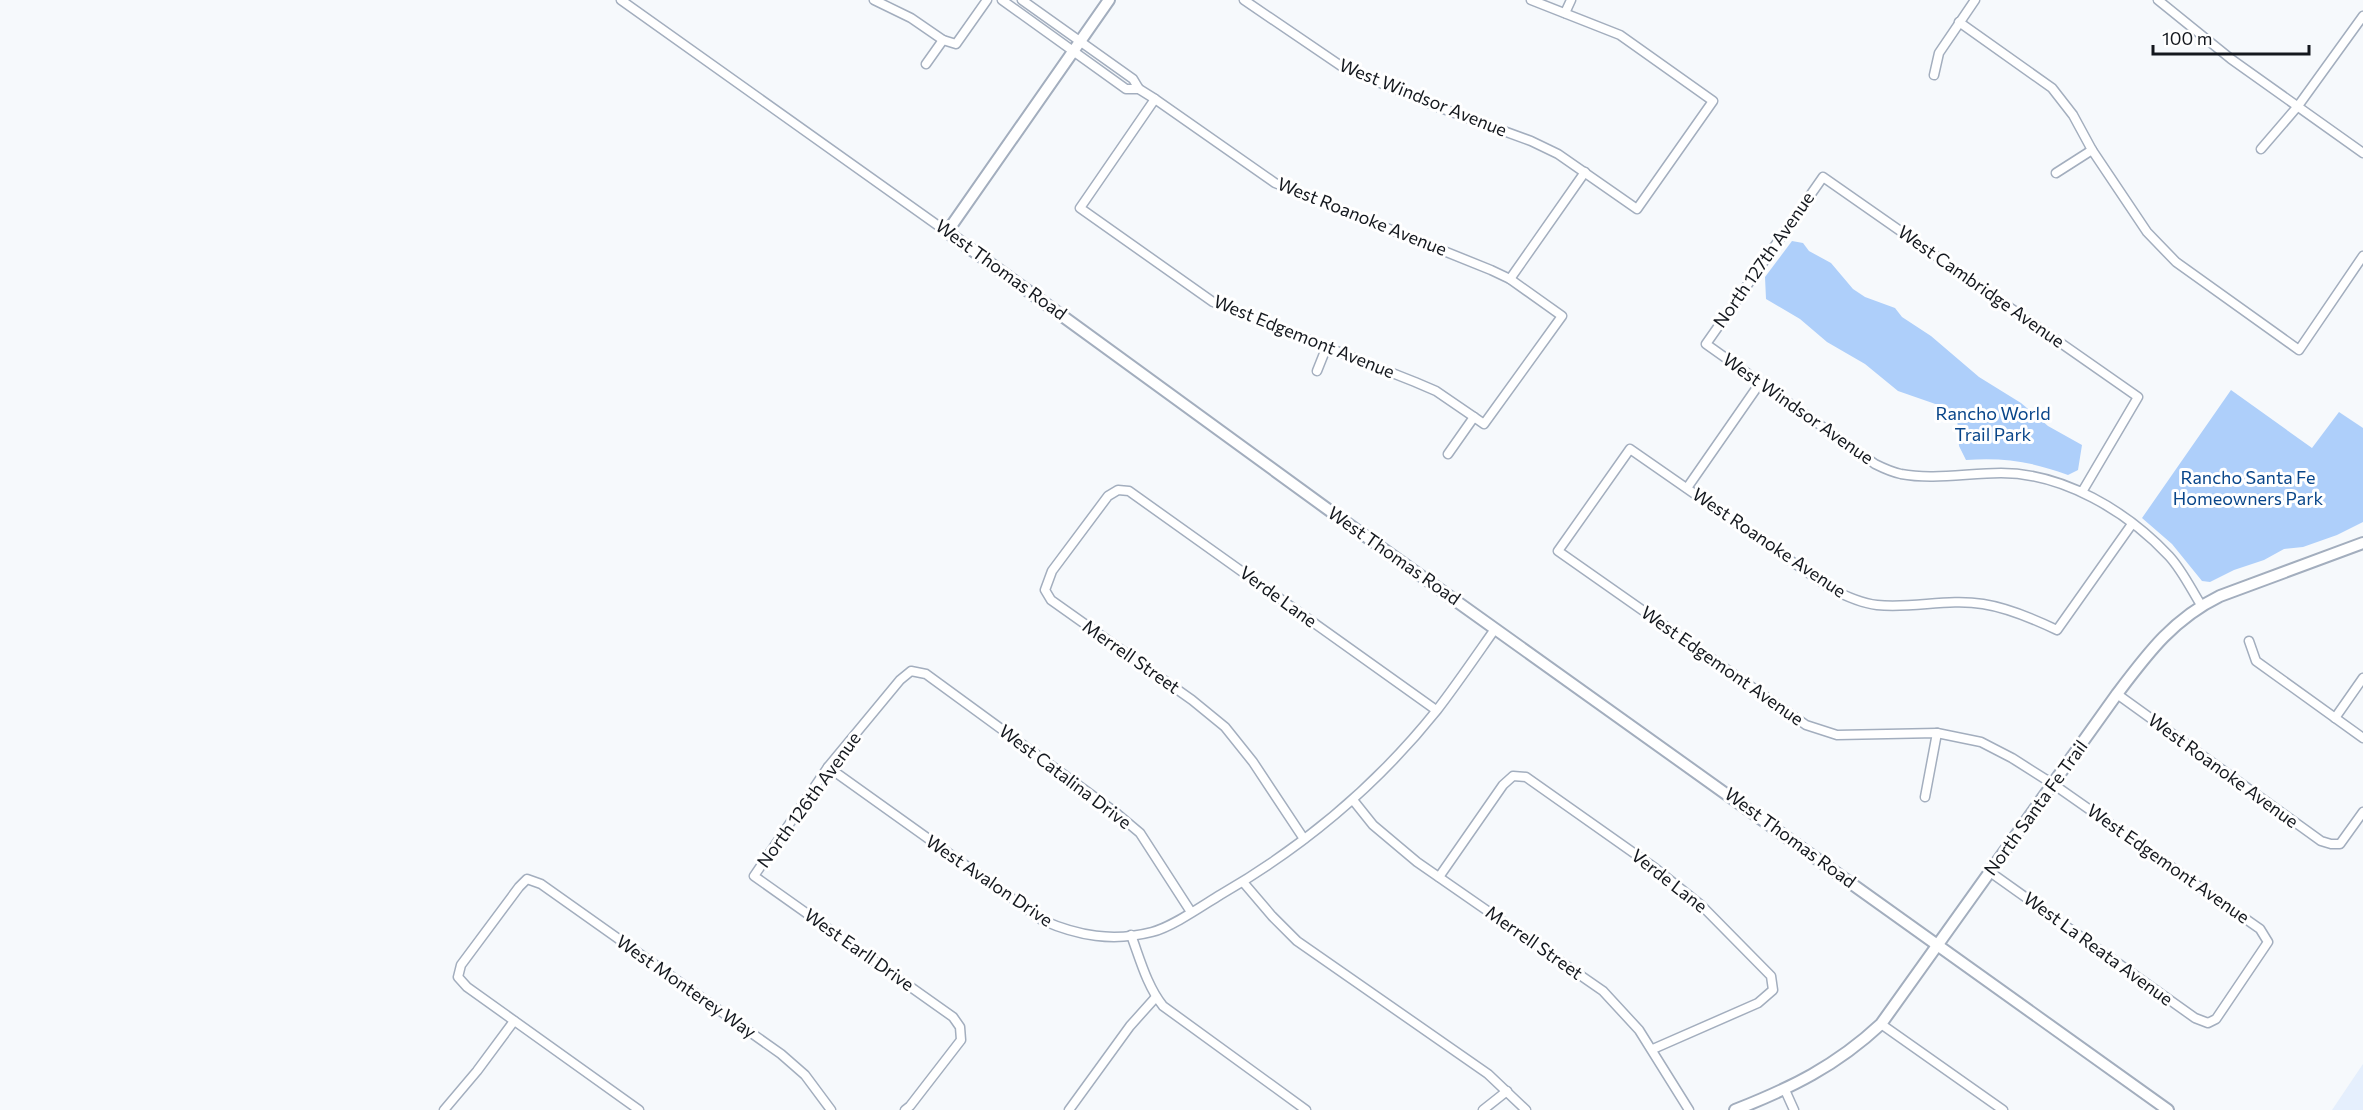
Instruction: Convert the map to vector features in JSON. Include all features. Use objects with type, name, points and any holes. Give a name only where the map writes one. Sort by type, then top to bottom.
[{"type":"street","name":"West Thomas Road","points":[[621,0],[2168,1110]]},
{"type":"street","points":[[874,0],[911,18],[943,40],[956,44],[987,0]]},
{"type":"street","name":"West Roanoke Avenue","points":[[1002,0],[1126,88],[1139,89],[1155,99],[1275,183],[1510,279],[1562,316],[1484,424],[1474,417]]},
{"type":"street","name":"West Roanoke Avenue","points":[[1022,0],[1134,79],[1139,89]]},
{"type":"street","points":[[947,232],[1109,0]]},
{"type":"street","name":"West Windsor Avenue","points":[[1244,0],[1344,68],[1438,108],[1531,141],[1558,154],[1637,209],[1713,101],[1620,35],[1565,13]]},
{"type":"street","points":[[1531,0],[1565,13],[1571,0]]},
{"type":"street","points":[[1934,75],[1939,53],[1975,0]]},
{"type":"street","points":[[2158,0],[2231,59],[2363,153]]},
{"type":"street","points":[[2261,149],[2298,106],[2363,16]]},
{"type":"street","points":[[1959,22],[2052,88],[2073,115],[2092,150],[2147,232],[2175,262],[2299,350],[2363,256]]},
{"type":"street","points":[[926,64],[943,40]]},
{"type":"street","name":"West Edgemont Avenue","points":[[1155,99],[1080,208],[1200,294],[1228,309],[1327,346],[1436,392],[1474,417]]},
{"type":"street","points":[[2056,173],[2092,150]]},
{"type":"street","points":[[1510,279],[1585,172]]},
{"type":"street","name":"North 127th Avenue","points":[[1706,344],[1823,177]]},
{"type":"street","name":"West Cambridge Avenue","points":[[1823,177],[2138,397],[2082,492]]},
{"type":"street","name":"West Windsor Avenue","points":[[1706,344],[1875,464],[1899,473],[1918,476],[2002,473],[2031,475],[2082,492],[2132,524],[2170,557],[2201,605]]},
{"type":"street","points":[[1317,371],[1327,346]]},
{"type":"street","points":[[1687,488],[1760,383]]},
{"type":"street","points":[[1448,454],[1474,417]]},
{"type":"street","name":"West Roanoke Avenue","points":[[1558,551],[1630,449],[1830,588],[1848,597],[1876,605],[1944,602],[1984,604],[2019,614],[2057,630],[2132,524]]},
{"type":"street","name":"Verde Lane","points":[[1045,590],[1052,571],[1108,496],[1118,490],[1129,491],[1436,710]]},
{"type":"street","name":"North Santa Fe Trail","points":[[1735,1110],[1785,1090],[1829,1066],[1866,1039],[1881,1024],[2117,694],[2161,638],[2201,605],[2297,566],[2363,543]]},
{"type":"street","name":"West Edgemont Avenue","points":[[1558,551],[1806,725],[1837,735],[1937,733],[1981,742],[2013,758],[2053,784],[2260,929],[2268,942],[2263,954],[2216,1018],[2208,1023]]},
{"type":"street","name":"Merrell Street","points":[[1045,590],[1051,600],[1192,700],[1225,727],[1253,762],[1304,839]]},
{"type":"street","points":[[1306,1110],[1178,1017],[1156,997],[1131,935],[1154,932],[1244,882],[1353,800],[1393,760],[1436,710],[1495,628]]},
{"type":"street","points":[[2249,641],[2256,661],[2363,738]]},
{"type":"street","name":"North 126th Avenue","points":[[754,876],[828,767],[900,680],[911,671]]},
{"type":"street","name":"West Catalina Drive","points":[[911,671],[926,674],[1115,812],[1140,833],[1191,912]]},
{"type":"street","points":[[2335,718],[2363,678]]},
{"type":"street","name":"West Roanoke Avenue","points":[[2117,694],[2321,841],[2340,844],[2363,812]]},
{"type":"street","points":[[1925,797],[1937,733]]},
{"type":"street","name":"West Avalon Drive","points":[[828,767],[1042,920],[1068,932],[1098,937],[1131,935]]},
{"type":"street","name":"Verde Lane","points":[[1439,877],[1503,785],[1513,776],[1526,777],[1655,868],[1701,905],[1771,976],[1773,990],[1758,1004],[1653,1049]]},
{"type":"street","name":"Merrell Street","points":[[1353,800],[1373,825],[1393,843],[1604,991],[1633,1022],[1653,1049],[1689,1110]]},
{"type":"street","name":"West La Reata Avenue","points":[[1990,872],[2195,1018],[2208,1023]]},
{"type":"street","name":"West Earll Drive","points":[[754,876],[953,1017],[960,1027],[961,1040],[905,1110]]},
{"type":"street","name":"West Monterey Way","points":[[514,1021],[467,987],[458,976],[461,965],[527,879],[542,884],[781,1054],[805,1075],[831,1110]]},
{"type":"street","points":[[1244,882],[1272,916],[1297,941],[1488,1074],[1526,1110]]},
{"type":"street","points":[[1074,1108],[1130,1026],[1156,997]]},
{"type":"street","points":[[444,1110],[477,1071],[514,1021],[639,1110]]},
{"type":"street","points":[[1881,1024],[2002,1110]]},
{"type":"street","points":[[1785,1090],[1794,1110]]},
{"type":"street","points":[[1484,1110],[1507,1091]]},
{"type":"shaded area","points":[[2363,1064],[2363,1110],[2332,1110]]},
{"type":"green space","name":"Rancho World Trail Park","points":[[1792,241],[1803,243],[1809,251],[1831,263],[1853,289],[1865,297],[1895,308],[1902,317],[1931,336],[1979,377],[2021,403],[2048,426],[2082,445],[2078,470],[2068,475],[2018,462],[1993,459],[1966,460],[1959,446],[1957,416],[1944,407],[1898,391],[1865,364],[1827,342],[1800,319],[1766,299],[1765,277]]},
{"type":"green space","name":"Rancho Santa Fe Homeowners Park","points":[[2231,390],[2312,448],[2339,412],[2363,428],[2363,522],[2337,535],[2303,547],[2284,549],[2264,560],[2234,570],[2210,582],[2202,581],[2172,544],[2142,518]]}]
